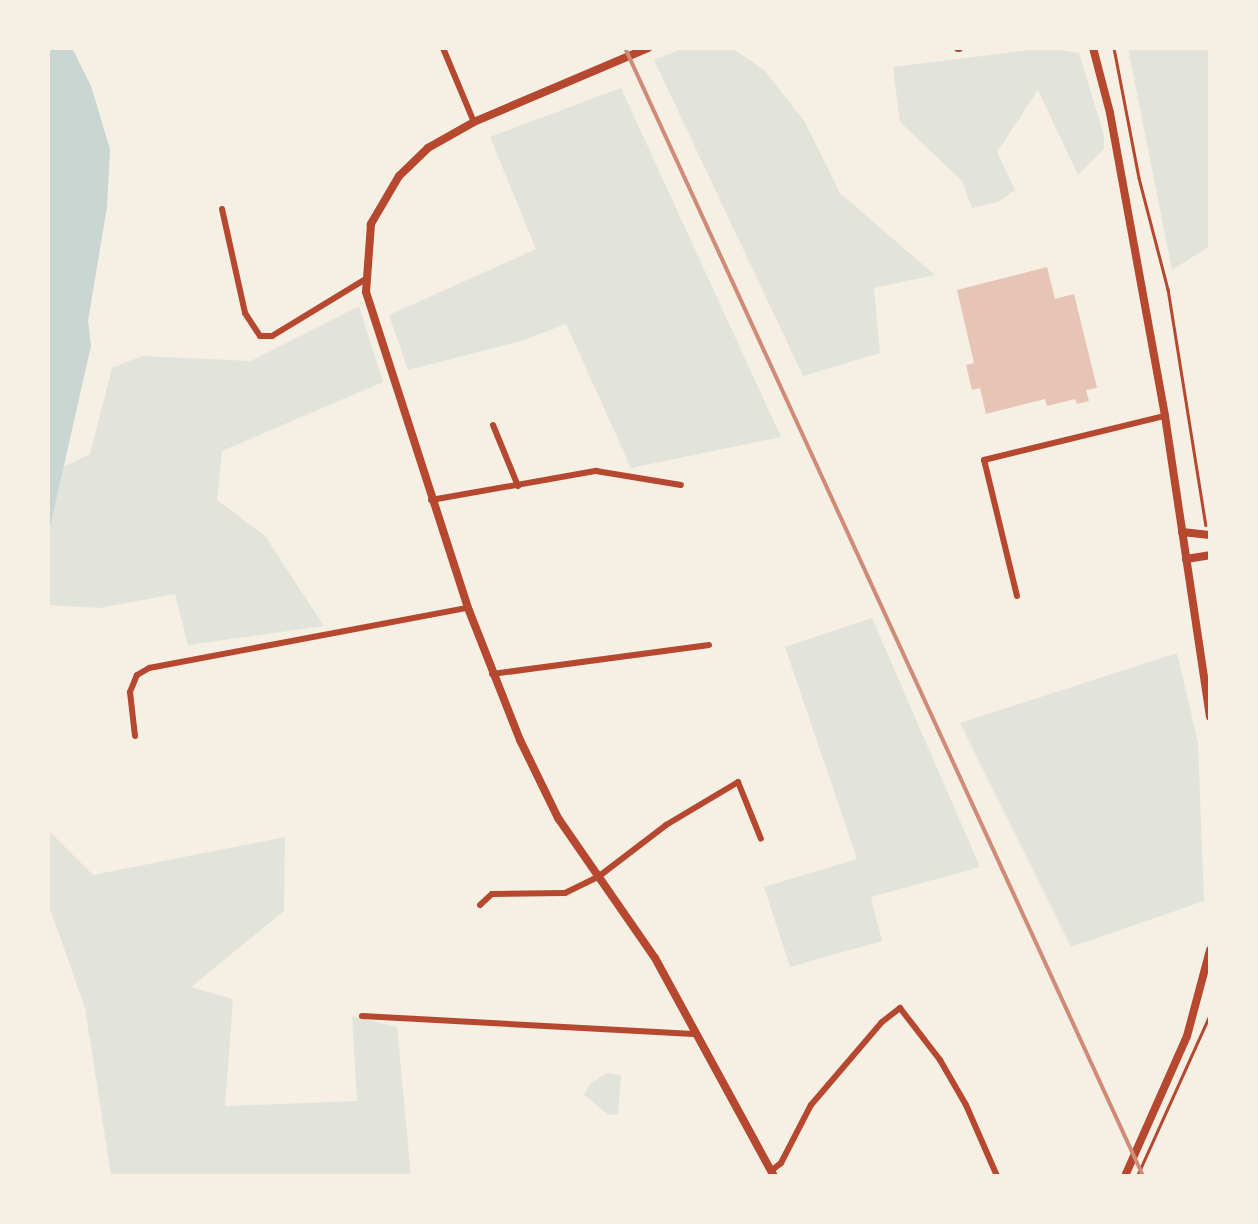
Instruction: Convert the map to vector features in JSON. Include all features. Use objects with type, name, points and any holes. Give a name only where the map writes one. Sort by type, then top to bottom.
[{"type":"street","points":[[443,48],[474,122]]},
{"type":"street","points":[[648,48],[474,122],[428,148],[399,176],[371,224],[364,280],[373,321],[492,674],[546,794],[646,944],[772,1174],[811,1105],[882,1022],[900,1008],[958,1090],[997,1176]]},
{"type":"street","points":[[1093,48],[1110,113],[1164,416],[1210,717]]},
{"type":"street","points":[[222,209],[244,312],[260,336],[272,336],[364,280]]},
{"type":"street","points":[[1017,596],[984,460],[1164,416]]},
{"type":"street","points":[[493,425],[518,486]]},
{"type":"street","points":[[431,500],[596,471],[680,485]]},
{"type":"street","points":[[1182,532],[1210,535]]},
{"type":"street","points":[[1186,558],[1210,554]]},
{"type":"street","points":[[135,736],[130,692],[137,675],[149,668],[468,608]]},
{"type":"street","points":[[492,674],[709,646]]},
{"type":"street","points":[[480,906],[492,894],[565,893],[598,877],[666,825],[738,782],[762,839]]},
{"type":"street","points":[[1124,1176],[1155,1115],[1186,1036],[1210,950]]},
{"type":"street","points":[[362,1016],[694,1034]]},
{"type":"path","points":[[1114,48],[1140,178],[1168,289],[1204,512]]},
{"type":"path","points":[[1137,1176],[1210,1014]]},
{"type":"shaded area","points":[[48,48],[72,48],[91,86],[110,149],[107,207],[88,321],[91,346],[48,536]]},
{"type":"shaded area","points":[[684,48],[732,48],[765,71],[805,122],[840,193],[935,275],[874,288],[880,353],[803,376],[654,60]]},
{"type":"shaded area","points":[[1045,48],[1079,53],[1104,135],[1104,149],[1078,175],[1038,90],[997,152],[1015,190],[998,202],[972,208],[962,181],[900,122],[893,67]]},
{"type":"shaded area","points":[[1128,48],[1210,48],[1210,246],[1172,270]]},
{"type":"shaded area","points":[[621,88],[781,437],[631,468],[566,324],[518,342],[408,370],[389,315],[536,249],[490,137]]},
{"type":"shaded area","points":[[359,306],[383,382],[222,451],[217,500],[265,536],[324,626],[188,645],[175,594],[100,608],[48,605],[48,536],[63,467],[90,454],[112,368],[142,356],[251,361]]},
{"type":"shaded area","points":[[872,618],[980,867],[871,897],[882,941],[790,967],[764,887],[857,859],[785,647]]},
{"type":"shaded area","points":[[1177,653],[1198,742],[1204,901],[1071,947],[960,723]]},
{"type":"shaded area","points":[[48,830],[93,875],[285,837],[284,911],[191,987],[233,999],[225,1106],[357,1101],[352,1016],[397,1027],[411,1176],[111,1176],[85,1008],[48,903]]},
{"type":"shaded area","points":[[607,1073],[621,1075],[618,1114],[609,1115],[584,1095],[590,1084]]},
{"type":"building","points":[[1047,267],[1055,299],[1074,294],[1097,388],[1086,390],[1089,401],[1077,404],[1075,399],[1047,406],[1045,399],[986,414],[980,388],[972,390],[966,365],[974,363],[957,290]]},
{"type":"railway","points":[[625,48],[1143,1176]]}]
